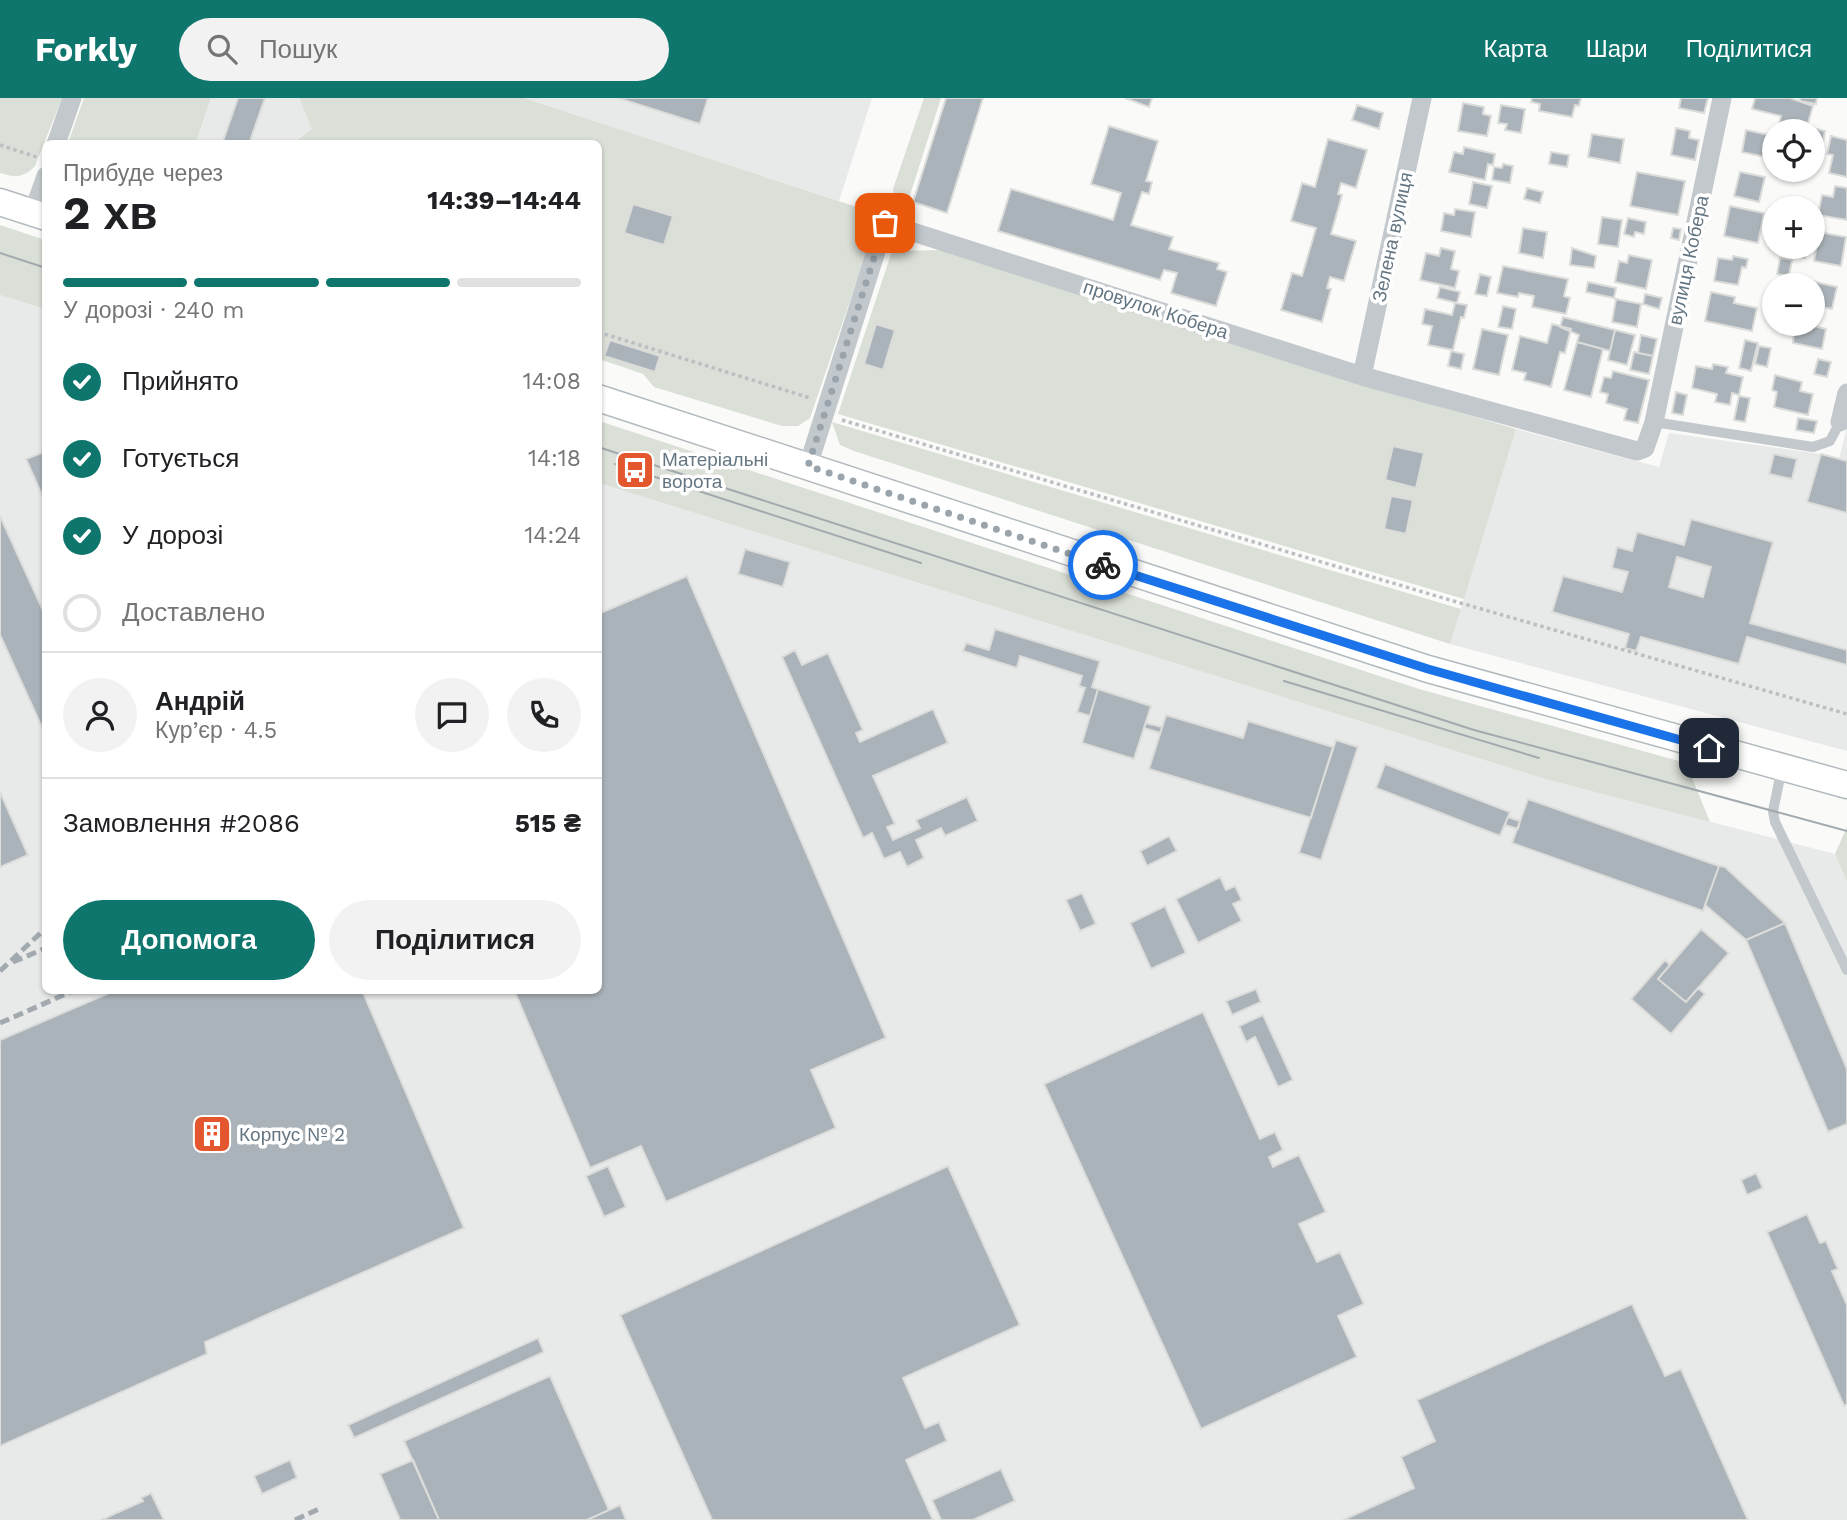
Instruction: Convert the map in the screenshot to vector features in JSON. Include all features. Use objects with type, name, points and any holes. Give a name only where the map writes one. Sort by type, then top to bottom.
[{"type":"main road","points":[[0,202],[39,215]]},
{"type":"main road","points":[[602,399],[1428,669],[1847,785]]},
{"type":"street","points":[[58,140],[72,98]]},
{"type":"street","name":"Зелена вулиця","points":[[1362,376],[1422,98]]},
{"type":"street","name":"вулиця Кобера","points":[[1654,422],[1722,98]]},
{"type":"street","name":"провулок Кобера","points":[[808,466],[885,223],[1362,376],[1637,451],[1645,448],[1654,422]]},
{"type":"street","points":[[1840,422],[1847,393]]},
{"type":"lane","points":[[1654,422],[1813,447],[1830,441],[1840,422]]},
{"type":"lane","points":[[1783,768],[1773,811],[1775,822],[1847,970]]},
{"type":"path","points":[[0,145],[42,159]]},
{"type":"path","points":[[602,333],[814,400],[834,417],[1847,714]]},
{"type":"shaded area","points":[[0,98],[62,98],[45,140],[42,140],[42,148],[35,166],[19,176],[0,173]]},
{"type":"shaded area","points":[[84,98],[211,98],[197,140],[69,140]]},
{"type":"shaded area","points":[[211,98],[299,98],[312,129],[296,140],[197,140]]},
{"type":"shaded area","points":[[299,98],[524,98],[866,210],[871,222],[871,239],[810,418],[798,426],[782,426],[654,387],[643,374],[602,360],[602,140],[297,140],[312,129]]},
{"type":"shaded area","points":[[524,98],[872,98],[839,201]]},
{"type":"shaded area","points":[[924,98],[941,98],[903,217],[897,215],[893,189]]},
{"type":"shaded area","points":[[0,225],[42,239],[42,308],[0,295]]},
{"type":"shaded area","points":[[940,250],[1359,383],[1516,429],[1464,599],[838,414],[892,251]]},
{"type":"shaded area","points":[[0,295],[42,308],[42,994],[602,994],[602,484],[1545,779],[1835,854],[1847,882],[1847,1520],[0,1520]]},
{"type":"shaded area","points":[[602,422],[1419,689],[1686,763],[1710,822],[1545,779],[602,484]]},
{"type":"shaded area","points":[[832,422],[1461,609],[1450,644],[854,451],[840,445]]},
{"type":"shaded area","points":[[1847,427],[1847,751],[1450,644],[1516,429],[1659,467],[1669,433],[1821,454],[1839,459]]},
{"type":"shaded area","points":[[1847,827],[1847,882],[1835,854]]},
{"type":"building","points":[[238,98],[265,98],[250,140],[223,140]]},
{"type":"building","points":[[618,98],[708,98],[700,124]]},
{"type":"building","points":[[946,98],[983,98],[947,213],[913,202]]},
{"type":"building","points":[[1125,98],[1152,98],[1149,107]]},
{"type":"building","points":[[1532,98],[1581,98],[1579,106],[1575,105],[1572,117],[1539,111],[1540,104],[1531,102]]},
{"type":"building","points":[[1681,98],[1708,98],[1704,113],[1679,108]]},
{"type":"building","points":[[1755,98],[1790,98],[1813,106],[1809,119],[1780,119],[1781,116],[1752,109]]},
{"type":"building","points":[[1800,98],[1817,98],[1816,104],[1800,101]]},
{"type":"building","points":[[1463,103],[1484,107],[1483,114],[1491,116],[1487,136],[1458,131]]},
{"type":"building","points":[[1357,105],[1383,113],[1379,129],[1352,120]]},
{"type":"building","points":[[1501,105],[1525,109],[1521,133],[1505,130],[1507,124],[1498,123]]},
{"type":"building","points":[[1109,126],[1158,141],[1146,181],[1152,182],[1149,194],[1142,192],[1131,225],[1173,237],[1169,249],[1219,263],[1217,269],[1227,272],[1216,306],[1171,293],[1177,273],[1164,270],[1160,280],[998,231],[1011,189],[1113,220],[1121,193],[1091,184]]},
{"type":"building","points":[[1676,128],[1690,131],[1689,138],[1699,140],[1695,160],[1671,155]]},
{"type":"building","points":[[1746,130],[1762,133],[1762,156],[1742,152]]},
{"type":"building","points":[[1592,134],[1624,139],[1620,163],[1588,157]]},
{"type":"building","points":[[1831,136],[1847,140],[1847,177],[1829,173],[1833,155],[1827,154]]},
{"type":"building","points":[[1328,139],[1367,150],[1356,188],[1341,183],[1338,194],[1342,195],[1331,234],[1356,241],[1344,281],[1330,277],[1327,288],[1331,289],[1322,322],[1281,310],[1292,273],[1302,276],[1316,228],[1291,221],[1302,183],[1315,187]]},
{"type":"building","points":[[1464,147],[1495,154],[1493,165],[1488,164],[1485,180],[1449,172],[1454,152],[1463,154]]},
{"type":"building","points":[[1551,152],[1569,155],[1567,167],[1549,164]]},
{"type":"building","points":[[1503,164],[1513,166],[1510,183],[1492,180],[1494,167],[1502,168]]},
{"type":"building","points":[[1637,172],[1685,181],[1678,215],[1630,206]]},
{"type":"building","points":[[1740,172],[1762,176],[1764,182],[1759,202],[1734,196]]},
{"type":"building","points":[[1473,182],[1492,186],[1487,208],[1469,204]]},
{"type":"building","points":[[1835,186],[1847,188],[1847,220],[1825,216],[1825,196],[1822,195],[1833,197]]},
{"type":"building","points":[[1527,188],[1543,192],[1540,203],[1524,199]]},
{"type":"building","points":[[633,204],[673,216],[664,245],[624,233]]},
{"type":"building","points":[[1730,206],[1762,213],[1758,243],[1724,236]]},
{"type":"building","points":[[1455,209],[1475,212],[1471,237],[1441,231],[1444,213],[1454,215]]},
{"type":"building","points":[[1602,217],[1622,220],[1618,247],[1598,244]]},
{"type":"building","points":[[1628,218],[1646,222],[1644,234],[1635,232],[1634,237],[1624,234]]},
{"type":"building","points":[[1523,228],[1547,232],[1543,258],[1519,253]]},
{"type":"building","points":[[1673,228],[1681,229],[1679,240],[1671,238]]},
{"type":"building","points":[[1825,233],[1846,237],[1841,266],[1814,261],[1825,259]]},
{"type":"building","points":[[1441,248],[1455,251],[1451,269],[1459,271],[1455,288],[1420,280],[1426,253],[1439,256]]},
{"type":"building","points":[[1572,248],[1596,256],[1594,268],[1570,265]]},
{"type":"building","points":[[1629,255],[1652,260],[1646,289],[1615,282],[1619,261],[1627,263]]},
{"type":"building","points":[[1733,256],[1748,259],[1746,268],[1742,267],[1738,285],[1714,281],[1718,258],[1732,260]]},
{"type":"building","points":[[1780,259],[1792,260],[1790,273],[1777,273]]},
{"type":"building","points":[[1503,266],[1568,279],[1564,296],[1570,298],[1566,314],[1532,307],[1534,296],[1519,293],[1518,297],[1497,293]]},
{"type":"building","points":[[1480,274],[1491,277],[1487,296],[1475,294]]},
{"type":"building","points":[[1588,282],[1616,288],[1614,298],[1586,292]]},
{"type":"building","points":[[1825,284],[1837,287],[1832,309],[1825,308]]},
{"type":"building","points":[[1440,287],[1460,292],[1457,303],[1437,298]]},
{"type":"building","points":[[1711,292],[1735,297],[1734,303],[1757,308],[1752,331],[1705,321]]},
{"type":"building","points":[[1645,294],[1662,298],[1659,309],[1643,304]]},
{"type":"building","points":[[1616,299],[1641,304],[1637,327],[1612,322]]},
{"type":"building","points":[[1455,303],[1467,305],[1464,318],[1461,317],[1453,350],[1428,345],[1432,326],[1422,324],[1425,309],[1452,315]]},
{"type":"building","points":[[1503,306],[1516,309],[1512,329],[1498,327]]},
{"type":"building","points":[[1563,317],[1615,330],[1610,351],[1577,342],[1579,335],[1560,327]]},
{"type":"building","points":[[876,324],[895,330],[883,370],[864,364]]},
{"type":"building","points":[[1552,324],[1571,329],[1565,353],[1560,352],[1551,387],[1524,380],[1526,373],[1512,370],[1520,336],[1547,343]]},
{"type":"building","points":[[1482,329],[1508,335],[1499,375],[1473,369]]},
{"type":"building","points":[[1615,330],[1635,335],[1627,365],[1608,360]]},
{"type":"building","points":[[1641,335],[1657,339],[1653,356],[1638,353]]},
{"type":"building","points":[[1793,336],[1825,336],[1822,349],[1793,343]]},
{"type":"building","points":[[610,340],[660,356],[655,372],[604,356]]},
{"type":"building","points":[[1745,340],[1758,343],[1751,371],[1739,368]]},
{"type":"building","points":[[1577,342],[1603,349],[1591,397],[1564,390]]},
{"type":"building","points":[[1759,346],[1771,348],[1767,367],[1755,364]]},
{"type":"building","points":[[1451,351],[1464,354],[1461,369],[1448,366]]},
{"type":"building","points":[[1634,352],[1653,356],[1649,374],[1630,370]]},
{"type":"building","points":[[1818,359],[1831,362],[1827,377],[1814,374]]},
{"type":"building","points":[[1713,364],[1728,367],[1726,373],[1743,377],[1739,395],[1732,393],[1730,405],[1715,402],[1717,394],[1692,388],[1696,366],[1712,369]]},
{"type":"building","points":[[1613,371],[1649,380],[1638,423],[1624,420],[1627,409],[1606,403],[1608,394],[1600,392],[1604,377],[1611,378]]},
{"type":"building","points":[[1775,375],[1802,382],[1800,391],[1813,394],[1808,415],[1774,407],[1777,392],[1772,390]]},
{"type":"building","points":[[1676,392],[1687,395],[1683,415],[1672,413]]},
{"type":"building","points":[[1739,396],[1750,398],[1745,422],[1734,420]]},
{"type":"building","points":[[1798,418],[1817,421],[1814,433],[1796,430]]},
{"type":"building","points":[[1393,446],[1424,453],[1416,488],[1385,480]]},
{"type":"building","points":[[42,453],[42,495],[26,459]]},
{"type":"building","points":[[1774,454],[1797,459],[1792,479],[1769,474]]},
{"type":"building","points":[[1821,454],[1847,461],[1847,513],[1807,502]]},
{"type":"building","points":[[1391,496],[1413,500],[1406,534],[1384,529]]},
{"type":"building","points":[[0,516],[42,608],[42,727],[0,635]]},
{"type":"building","points":[[1691,519],[1773,542],[1750,623],[1847,650],[1847,665],[1747,637],[1739,664],[1641,637],[1636,651],[1625,648],[1629,634],[1552,612],[1563,576],[1622,592],[1628,572],[1612,568],[1617,547],[1632,551],[1637,532],[1684,545]],"holes":[[[1677,557],[1711,567],[1703,597],[1669,587]]]},
{"type":"building","points":[[745,549],[790,562],[783,587],[738,574]]},
{"type":"building","points":[[687,576],[886,1038],[811,1070],[836,1128],[666,1202],[641,1146],[590,1168],[516,994],[602,994],[602,612]]},
{"type":"building","points":[[995,629],[1100,661],[1092,687],[1098,689],[1090,716],[1077,712],[1085,688],[1079,686],[1082,676],[1020,656],[1017,668],[963,651],[966,643],[989,650]]},
{"type":"building","points":[[795,650],[802,665],[828,653],[863,730],[856,733],[860,742],[933,709],[948,743],[873,776],[895,824],[887,827],[893,840],[920,828],[916,820],[967,797],[978,821],[945,836],[941,828],[916,840],[924,858],[907,867],[900,852],[884,859],[872,833],[863,838],[782,657]]},
{"type":"building","points":[[1098,689],[1151,706],[1134,759],[1082,743]]},
{"type":"building","points":[[1166,715],[1243,738],[1248,721],[1333,747],[1311,818],[1149,769]]},
{"type":"building","points":[[1146,723],[1162,727],[1160,733],[1144,728]]},
{"type":"building","points":[[1336,740],[1358,747],[1321,860],[1299,853]]},
{"type":"building","points":[[1385,764],[1510,812],[1500,836],[1376,788]]},
{"type":"building","points":[[0,792],[28,855],[0,867]]},
{"type":"building","points":[[1528,799],[1719,866],[1703,911],[1512,843]]},
{"type":"building","points":[[1508,817],[1520,821],[1518,829],[1505,825]]},
{"type":"building","points":[[1169,836],[1177,851],[1147,866],[1140,851]]},
{"type":"building","points":[[1719,866],[1725,867],[1785,923],[1746,940],[1705,905]]},
{"type":"building","points":[[1220,877],[1226,890],[1235,886],[1242,900],[1233,904],[1242,921],[1198,943],[1176,899]]},
{"type":"building","points":[[1082,893],[1096,924],[1080,931],[1066,900]]},
{"type":"building","points":[[1165,906],[1186,953],[1151,969],[1130,923]]},
{"type":"building","points":[[1785,923],[1847,1069],[1847,1124],[1828,1132],[1746,940]]},
{"type":"building","points":[[1701,929],[1729,953],[1686,1002],[1658,979]]},
{"type":"building","points":[[1665,960],[1670,965],[1658,979],[1686,1002],[1698,988],[1705,994],[1671,1034],[1631,999]]},
{"type":"building","points":[[1256,989],[1261,1002],[1232,1015],[1226,1001]]},
{"type":"building","name":"Корпус № 2","points":[[107,994],[364,994],[464,1228],[205,1342],[207,1354],[0,1446],[0,1040]]},
{"type":"building","points":[[1203,1012],[1260,1139],[1275,1132],[1283,1150],[1269,1157],[1273,1167],[1299,1155],[1326,1212],[1299,1224],[1317,1262],[1340,1252],[1364,1304],[1338,1316],[1357,1357],[1201,1429],[1044,1084]]},
{"type":"building","points":[[1263,1015],[1293,1080],[1278,1087],[1255,1037],[1246,1042],[1239,1026]]},
{"type":"building","points":[[608,1166],[626,1207],[604,1217],[586,1176]]},
{"type":"building","points":[[948,1166],[1020,1325],[903,1378],[925,1428],[939,1422],[947,1441],[906,1460],[933,1520],[712,1520],[620,1315]]},
{"type":"building","points":[[1756,1173],[1763,1188],[1747,1195],[1741,1180]]},
{"type":"building","points":[[1807,1214],[1820,1243],[1826,1241],[1838,1269],[1832,1271],[1847,1305],[1847,1404],[1844,1406],[1767,1232]]},
{"type":"building","points":[[1632,1304],[1665,1376],[1681,1369],[1748,1520],[1343,1520],[1414,1488],[1401,1457],[1435,1441],[1417,1400]]},
{"type":"building","points":[[538,1338],[544,1352],[354,1438],[348,1425]]},
{"type":"building","points":[[550,1376],[609,1510],[587,1520],[439,1520],[404,1441]]},
{"type":"building","points":[[290,1460],[297,1478],[262,1494],[254,1476]]},
{"type":"building","points":[[413,1460],[439,1520],[400,1520],[380,1474]]},
{"type":"building","points":[[1001,1469],[1015,1501],[973,1520],[941,1520],[932,1500]]},
{"type":"building","points":[[151,1493],[164,1520],[101,1520],[143,1501],[141,1498]]},
{"type":"building","points":[[620,1505],[626,1520],[587,1520]]},
{"type":"tram line","points":[[0,253],[42,267]]},
{"type":"tram line","points":[[602,448],[1474,730],[1847,831]]},
{"type":"tram line","points":[[615,464],[921,563]]},
{"type":"tram line","points":[[1284,681],[1539,758]]},
{"type":"railway","points":[[0,971],[42,932]]},
{"type":"railway","points":[[13,962],[42,950]]},
{"type":"railway","points":[[0,1023],[66,994]]},
{"type":"railway","points":[[295,1520],[319,1509]]},
{"type":"way so far","points":[[885,223],[808,466],[1103,565]]},
{"type":"place","name":"Матеріальні ворота","points":[[635,470]]},
{"type":"place","name":"Корпус № 2","points":[[212,1134]]},
{"type":"route","points":[[1103,565],[1428,669],[1565,710],[1709,748]]}]
